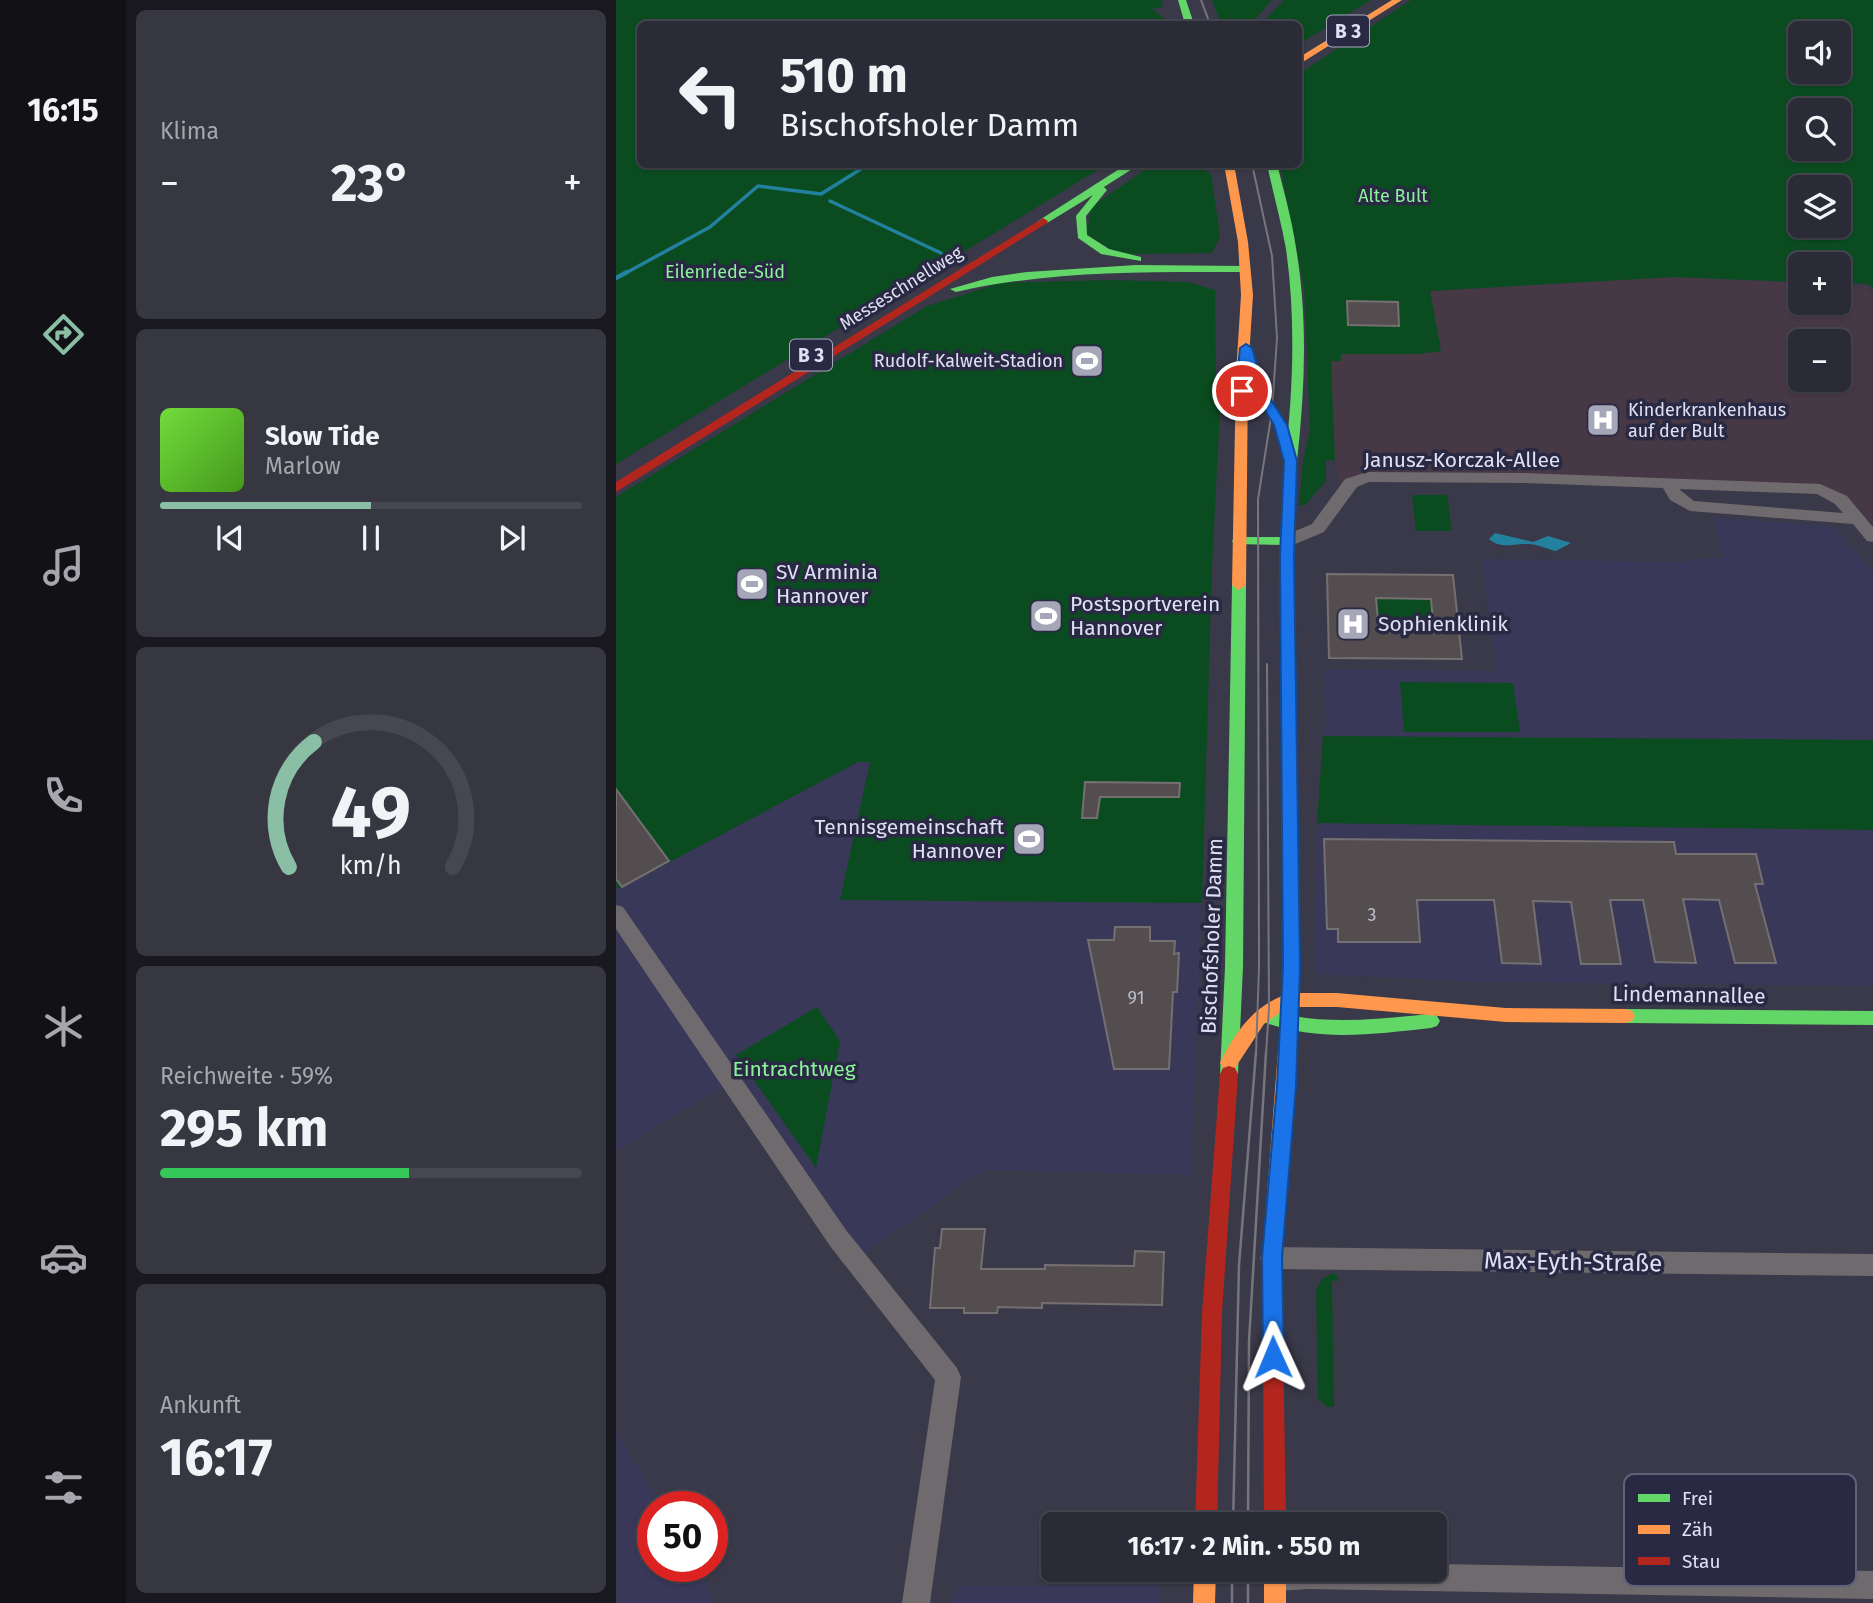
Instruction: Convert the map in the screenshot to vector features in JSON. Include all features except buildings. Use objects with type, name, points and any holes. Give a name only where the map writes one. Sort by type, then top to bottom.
[{"type":"main road","points":[[1182,0],[1189,21]]},
{"type":"main road","name":"B 3","points":[[1302,51],[1384,0]]},
{"type":"main road","name":"B 3","points":[[1302,60],[1398,0]]},
{"type":"main road","name":"Messeschnellweg","points":[[616,488],[1123,168]]},
{"type":"main road","name":"Messeschnellweg","points":[[616,476],[1123,168]]},
{"type":"main road","points":[[1124,168],[1088,202],[1081,213],[1079,232],[1088,242],[1116,256],[1143,260],[1245,264]]},
{"type":"main road","name":"Bischofsholer Damm","points":[[1206,1512],[1208,1387],[1226,1148],[1234,980],[1242,374],[1246,348],[1245,264],[1239,205],[1230,168]]},
{"type":"main road","points":[[1273,168],[1289,241],[1295,288],[1297,385],[1296,426],[1291,461]]},
{"type":"main road","points":[[879,324],[951,290],[1012,275],[1245,264]]},
{"type":"main road","name":"Bischofsholer Damm","points":[[1246,348],[1258,389],[1281,425],[1291,461],[1287,541],[1291,1000],[1272,1258],[1275,1512]]},
{"type":"main road","name":"Janusz-Korczak-Allee","points":[[1239,541],[1287,541]]},
{"type":"main road","points":[[1234,980],[1264,1013],[1289,1026]]},
{"type":"main road","points":[[1228,1063],[1264,1013],[1291,1000]]},
{"type":"main road","name":"Lindemannallee","points":[[1291,1000],[1337,1000],[1506,1015],[1873,1018]]},
{"type":"main road","name":"Lindemannallee","points":[[1289,1026],[1332,1028],[1506,1015]]},
{"type":"main road","points":[[1204,1603],[1205,1582]]},
{"type":"street","name":"Janusz-Korczak-Allee","points":[[1287,541],[1318,528],[1351,483],[1367,477],[1524,478],[1820,489],[1841,500],[1873,537]]},
{"type":"street","points":[[1669,485],[1675,496],[1690,506],[1856,519]]},
{"type":"street","points":[[616,913],[838,1238],[948,1377],[916,1603]]},
{"type":"street","name":"Max-Eyth-Straße","points":[[1272,1258],[1873,1265]]},
{"type":"street","points":[[1275,1583],[1309,1575],[1624,1581]]},
{"type":"shaded area","name":"Kinderkrankenhaus auf der Bult","points":[[1674,277],[1788,282],[1788,315],[1851,315],[1851,286],[1866,287],[1873,293],[1873,524],[1851,500],[1818,485],[1366,475],[1345,485],[1339,482],[1335,460],[1331,361],[1340,361],[1340,354],[1418,354],[1441,351],[1430,291]]},
{"type":"shaded area","points":[[1714,517],[1834,527],[1873,572],[1873,740],[1323,736],[1324,669],[1497,671],[1482,559],[1687,562],[1687,559],[1723,558]]},
{"type":"shaded area","points":[[858,762],[871,762],[841,900],[1202,903],[1191,1175],[984,1170],[851,1262],[724,1086],[616,1151],[616,885],[619,889]]},
{"type":"shaded area","points":[[1317,823],[1873,830],[1873,986],[1480,982],[1316,974]]},
{"type":"shaded area","points":[[616,1432],[653,1491],[637,1491],[637,1582],[705,1582],[716,1603],[616,1603]]},
{"type":"shaded area","points":[[1160,1585],[1159,1603],[949,1603],[959,1586]]},
{"type":"green space","name":"Eilenriede-Süd","points":[[616,0],[1161,0],[1163,7],[1152,9],[1166,21],[637,21],[637,168],[1101,168],[616,464]]},
{"type":"green space","points":[[1212,0],[1272,0],[1254,21],[1220,21]]},
{"type":"green space","points":[[1284,0],[1371,0],[1302,42],[1302,21],[1265,20]]},
{"type":"green space","name":"Alte Bult","points":[[1411,0],[1873,0],[1873,288],[1868,284],[1851,283],[1851,252],[1788,252],[1788,281],[1674,277],[1430,291],[1441,351],[1419,354],[1341,354],[1341,361],[1331,361],[1335,460],[1326,461],[1326,481],[1305,505],[1299,505],[1303,461],[1310,430],[1304,286],[1281,168],[1302,168],[1302,72]]},
{"type":"green space","points":[[1148,168],[1203,168],[1211,174],[1220,236],[1212,253],[1115,252],[1087,234],[1091,207]]},
{"type":"green space","points":[[1109,280],[1187,282],[1215,290],[1216,406],[1220,409],[1212,567],[1202,903],[840,900],[870,762],[858,762],[619,889],[616,885],[616,497],[927,306],[1001,283]]},
{"type":"green space","points":[[1412,495],[1447,495],[1452,531],[1416,531]]},
{"type":"green space","points":[[1376,598],[1431,599],[1434,633],[1379,632]]},
{"type":"green space","points":[[1400,682],[1513,683],[1520,732],[1404,732]]},
{"type":"green space","points":[[1323,736],[1873,740],[1873,830],[1317,823]]},
{"type":"green space","name":"Eintrachtweg","points":[[817,1007],[840,1041],[816,1168],[736,1055]]},
{"type":"green space","points":[[1333,1273],[1337,1275],[1338,1281],[1332,1281],[1334,1407],[1327,1407],[1318,1399],[1316,1290],[1322,1279]]},
{"type":"water","points":[[1495,533],[1533,542],[1548,536],[1571,543],[1556,551],[1531,544],[1503,545],[1489,539]]},
{"type":"waterway","points":[[624,274],[710,227],[758,186],[821,194],[863,168]]},
{"type":"waterway","points":[[830,201],[941,253]]},
{"type":"waterway","points":[[616,278],[627,272]]},
{"type":"tram line","points":[[1201,0],[1209,21]]},
{"type":"tram line","points":[[1253,168],[1272,256],[1277,338],[1272,411],[1258,499],[1259,967],[1256,1054]]},
{"type":"tram line","points":[[1266,1054],[1269,1009],[1267,664]]},
{"type":"tram line","points":[[1233,1512],[1239,1265],[1256,1052]]},
{"type":"tram line","points":[[1248,1512],[1249,1341],[1266,1052]]},
{"type":"tram line","points":[[1232,1582],[1232,1603]]},
{"type":"tram line","points":[[1248,1582],[1248,1603]]},
{"type":"traffic: fast","points":[[1182,0],[1189,21]]},
{"type":"traffic: fast","points":[[1043,221],[1129,168]]},
{"type":"traffic: fast","points":[[1273,168],[1291,248],[1297,301],[1298,381],[1291,461]]},
{"type":"traffic: fast","points":[[1102,190],[1081,216],[1082,236],[1105,252],[1137,259]]},
{"type":"traffic: fast","points":[[956,289],[1063,271],[1136,268],[1245,269]]},
{"type":"traffic: fast","points":[[1239,541],[1287,541]]},
{"type":"traffic: fast","points":[[1229,1074],[1234,967],[1239,585]]},
{"type":"traffic: fast","points":[[1626,1016],[1873,1018]]},
{"type":"traffic: fast","points":[[1272,1018],[1292,1024],[1331,1029],[1431,1021]]},
{"type":"traffic: slow","points":[[1302,60],[1398,0]]},
{"type":"traffic: slow","points":[[1230,168],[1243,242],[1247,295],[1242,374],[1239,585]]},
{"type":"traffic: slow","points":[[1273,1338],[1272,1258],[1286,1086],[1292,967],[1291,885]]},
{"type":"traffic: slow","points":[[1229,1063],[1258,1019],[1269,1009],[1291,1000],[1337,1000],[1506,1015],[1626,1016]]},
{"type":"traffic: slow","points":[[1204,1603],[1205,1582]]},
{"type":"traffic: slow","points":[[1275,1582],[1275,1603]]},
{"type":"traffic: jam","points":[[616,488],[1043,221]]},
{"type":"traffic: jam","points":[[1249,360],[1258,389],[1281,425],[1291,461],[1287,557],[1291,885]]},
{"type":"traffic: jam","points":[[1206,1512],[1212,1313],[1229,1074]]},
{"type":"traffic: jam","points":[[1273,1338],[1275,1512]]},
{"type":"place","name":"Rudolf-Kalweit-Stadion","points":[[1087,361]]},
{"type":"place","name":"Kinderkrankenhaus auf der Bult","points":[[1603,420]]},
{"type":"place","name":"SV Arminia Hannover","points":[[752,584]]},
{"type":"place","name":"Postsportverein Hannover","points":[[1046,616]]},
{"type":"place","name":"Sophienklinik","points":[[1353,624]]},
{"type":"place","name":"Tennisgemeinschaft Hannover","points":[[1029,839]]},
{"type":"route","points":[[1242,391],[1246,348],[1258,389],[1281,425],[1291,461],[1287,500],[1287,557],[1292,967],[1286,1086],[1272,1258],[1273,1357]]}]
